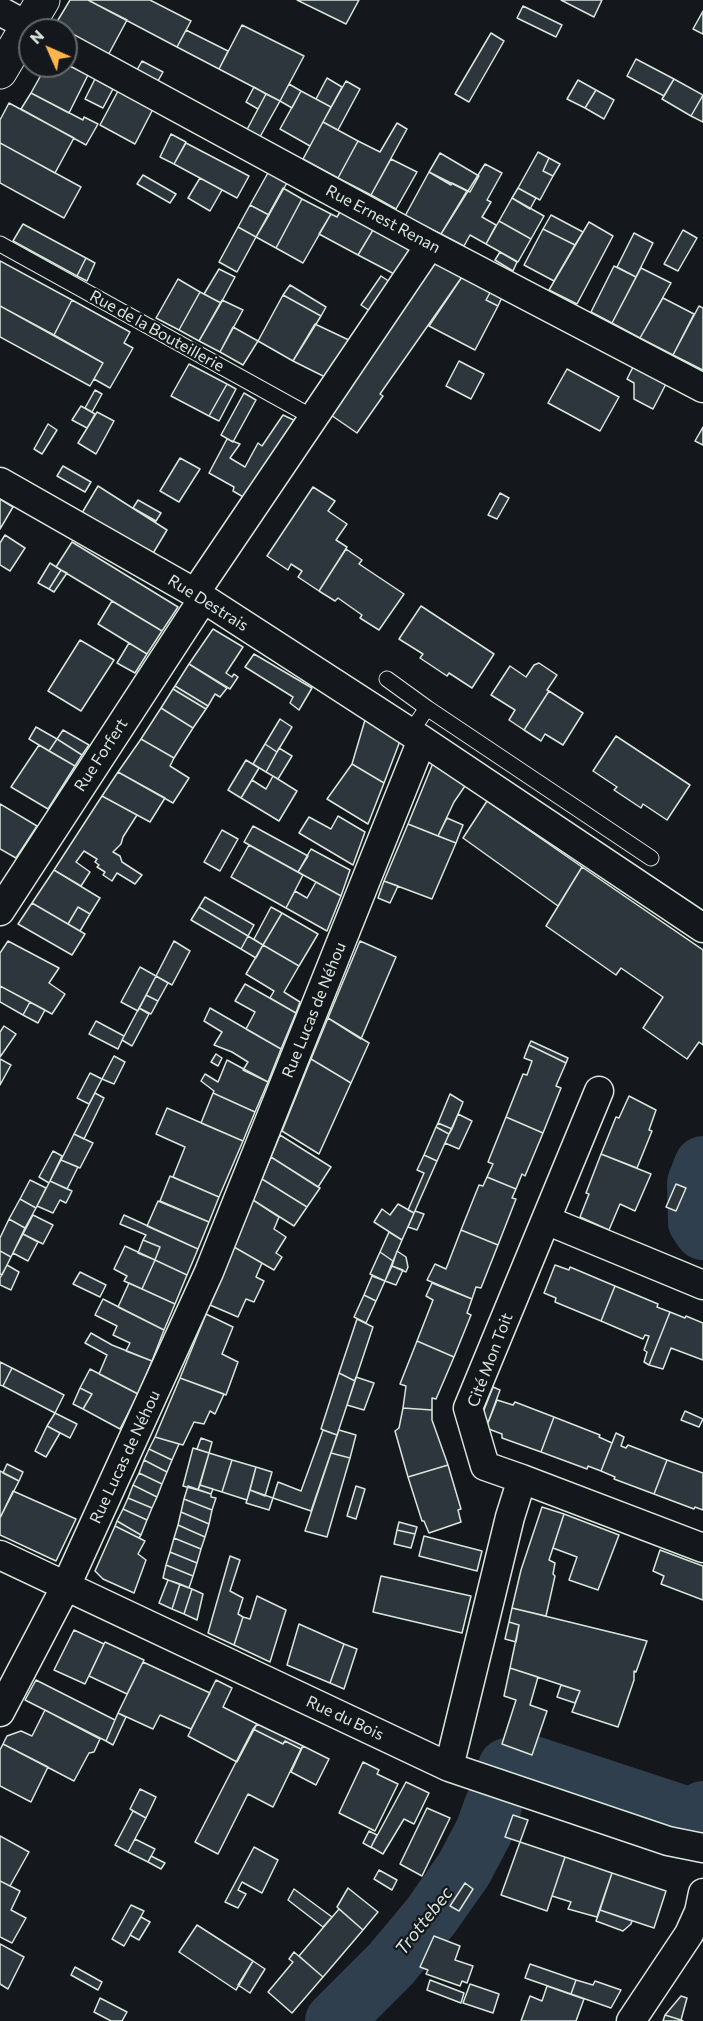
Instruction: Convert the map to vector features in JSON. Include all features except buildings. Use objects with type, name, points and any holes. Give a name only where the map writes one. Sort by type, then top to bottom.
[{"type":"main road","points":[[0,72],[18,45]]},
{"type":"street","points":[[0,11],[31,18]]},
{"type":"street","name":"Rue Ernest Renan","points":[[78,54],[430,245],[703,387]]},
{"type":"street","points":[[199,596],[430,245]]},
{"type":"street","name":"Rue Destrais","points":[[0,482],[199,596],[416,736]]},
{"type":"street","name":"Rue Forfert","points":[[0,911],[199,596]]},
{"type":"street","points":[[416,736],[703,928]]},
{"type":"street","name":"Rue Lucas de Néhou","points":[[0,1712],[66,1586],[210,1272],[416,736]]},
{"type":"street","name":"Cité Mon Toit","points":[[598,1091],[468,1408],[485,1466],[703,1548]]},
{"type":"street","points":[[546,1220],[703,1285]]},
{"type":"street","points":[[449,1767],[510,1517],[522,1479]]},
{"type":"street","name":"Rue du Bois","points":[[0,1555],[449,1767],[668,1841],[703,1848]]},
{"type":"street","points":[[631,2021],[689,1934],[699,1912],[703,1893]]},
{"type":"lane","name":"Rue de la Bouteillerie","points":[[0,244],[314,418]]},
{"type":"lane","points":[[387,680],[651,858]]},
{"type":"lane","points":[[416,736],[427,708]]},
{"type":"waterway","name":"Trottebec","points":[[703,1165],[696,1183],[697,1222],[703,1231]]},
{"type":"waterway","name":"Trottebec","points":[[507,1767],[527,1763],[691,1817],[703,1810]]},
{"type":"waterway","name":"Trottebec","points":[[334,2021],[391,1964],[431,1916],[464,1869],[484,1831],[493,1806]]}]
